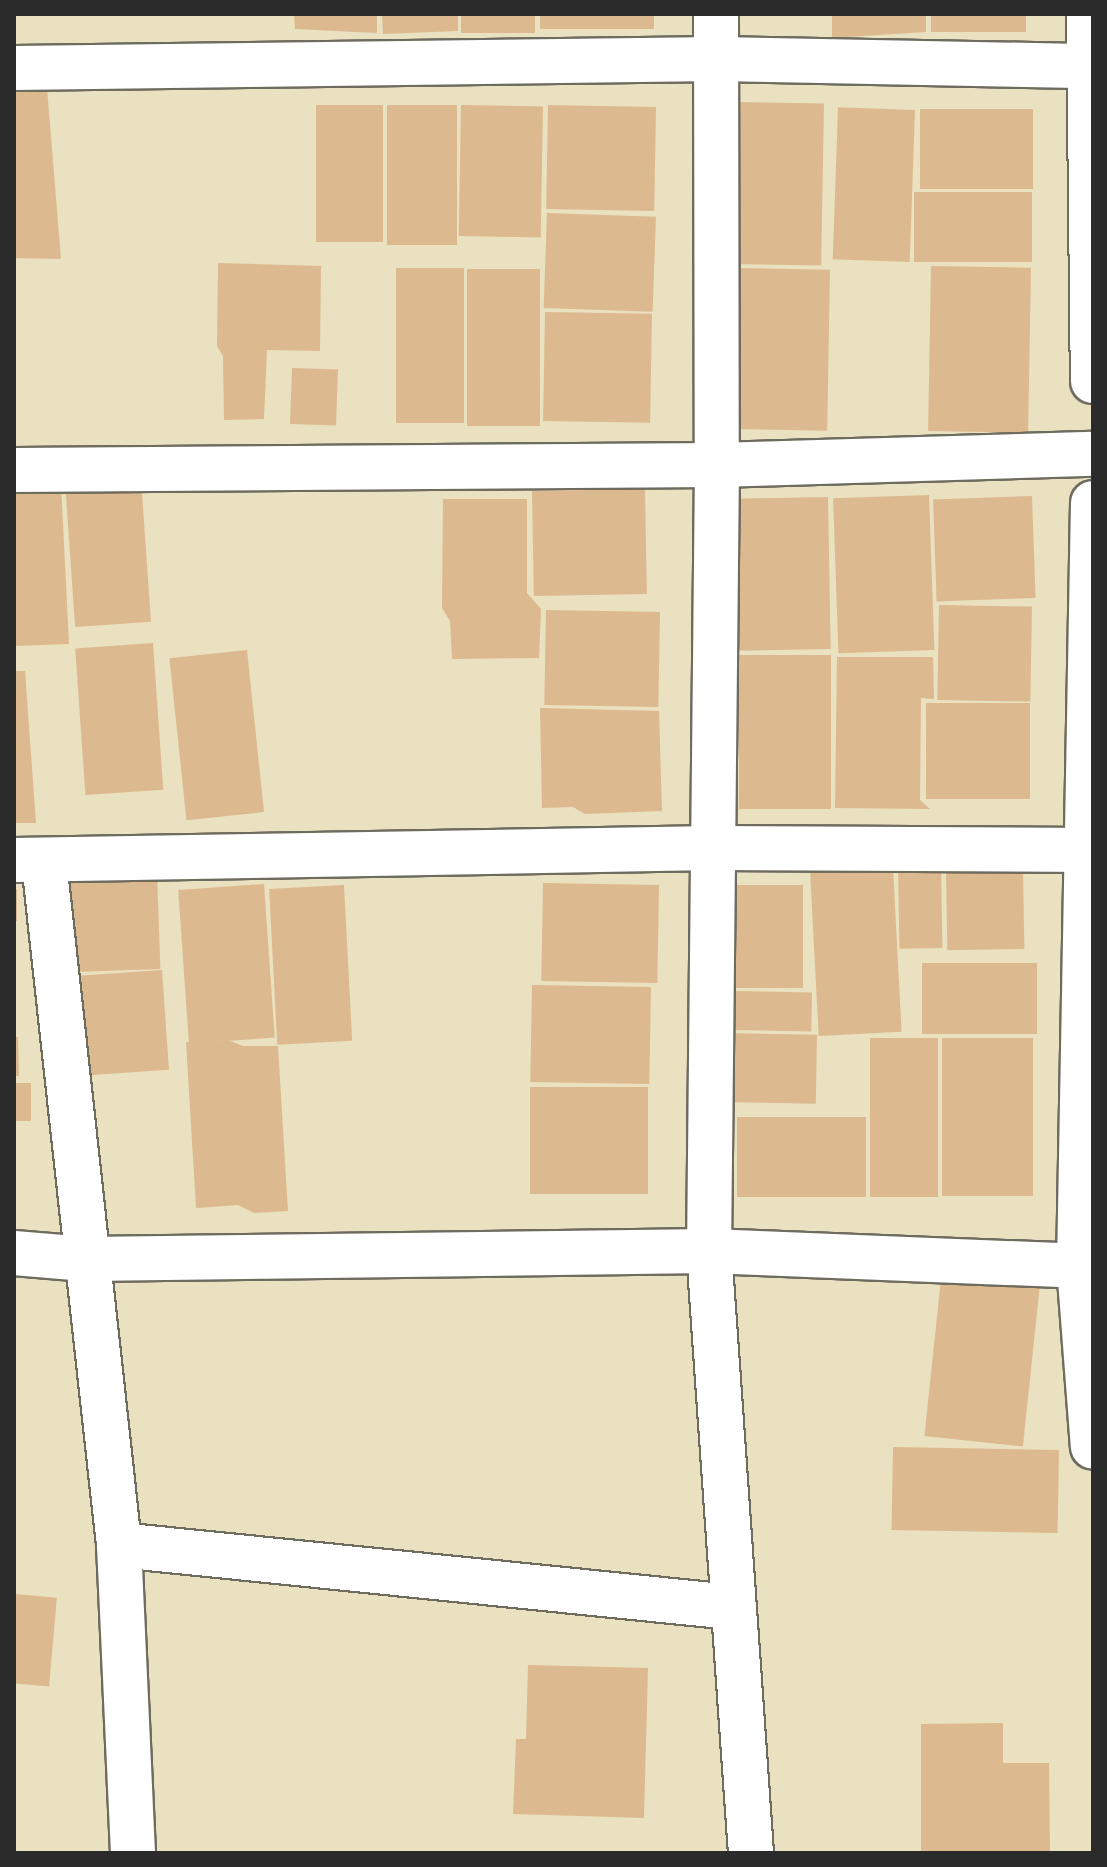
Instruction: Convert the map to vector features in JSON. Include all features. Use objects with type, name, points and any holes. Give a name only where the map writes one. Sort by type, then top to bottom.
[{"type":"street","points":[[716,14],[717,465],[709,1251],[751,1853]]},
{"type":"street","points":[[1089,14],[1093,381]]},
{"type":"street","points":[[14,68],[718,59],[1091,66]]},
{"type":"street","points":[[14,470],[717,465],[1093,454]]},
{"type":"street","points":[[1093,503],[1090,850],[1079,1266],[1093,1446]]},
{"type":"street","points":[[133,1853],[119,1545],[86,1259],[29,861],[713,848],[1090,850]]},
{"type":"street","points":[[14,1253],[86,1259],[709,1251],[1079,1266]]},
{"type":"street","points":[[119,1545],[732,1607]]},
{"type":"building","points":[[294,14],[377,14],[377,33],[295,29]]},
{"type":"building","points":[[382,14],[458,14],[458,31],[383,34]]},
{"type":"building","points":[[461,14],[535,14],[535,33],[461,33]]},
{"type":"building","points":[[540,14],[654,14],[654,29],[540,29]]},
{"type":"building","points":[[832,14],[926,14],[926,32],[832,38]]},
{"type":"building","points":[[931,14],[1026,14],[1026,32],[931,32]]},
{"type":"building","points":[[47,88],[61,259],[14,258],[14,89]]},
{"type":"building","points":[[732,102],[824,104],[821,266],[729,264]]},
{"type":"building","points":[[316,105],[383,105],[383,242],[316,242]]},
{"type":"building","points":[[387,105],[457,105],[457,245],[387,245]]},
{"type":"building","points":[[461,105],[543,106],[541,237],[459,236]]},
{"type":"building","points":[[548,105],[656,107],[654,211],[546,209]]},
{"type":"building","points":[[838,107],[915,110],[910,262],[833,259]]},
{"type":"building","points":[[920,109],[1033,109],[1033,189],[920,189]]},
{"type":"building","points":[[914,192],[1032,192],[1032,262],[914,262]]},
{"type":"building","points":[[547,213],[656,217],[653,312],[544,308]]},
{"type":"building","points":[[218,263],[321,266],[320,351],[267,350],[264,419],[224,420],[223,356],[217,346]]},
{"type":"building","points":[[931,266],[1031,268],[1028,433],[928,431]]},
{"type":"building","points":[[396,268],[464,268],[464,423],[396,423]]},
{"type":"building","points":[[733,268],[830,270],[827,431],[730,429]]},
{"type":"building","points":[[467,269],[540,269],[540,426],[467,426]]},
{"type":"building","points":[[545,312],[652,314],[650,423],[543,421]]},
{"type":"building","points":[[292,368],[338,370],[336,426],[290,424]]},
{"type":"building","points":[[141,479],[151,622],[75,627],[65,484]]},
{"type":"building","points":[[61,484],[69,644],[14,646],[14,486]]},
{"type":"building","points":[[645,489],[647,594],[534,596],[532,491]]},
{"type":"building","points":[[929,495],[934,650],[838,653],[833,498]]},
{"type":"building","points":[[1032,496],[1036,598],[937,601],[933,499]]},
{"type":"building","points":[[828,497],[831,649],[736,651],[733,499]]},
{"type":"building","points":[[443,499],[527,499],[527,593],[541,609],[539,658],[452,659],[450,621],[442,608]]},
{"type":"building","points":[[939,605],[1032,607],[1030,702],[937,700]]},
{"type":"building","points":[[546,610],[660,612],[658,707],[544,705]]},
{"type":"building","points":[[153,643],[163,790],[85,795],[75,648]]},
{"type":"building","points":[[247,650],[264,812],[186,820],[169,658]]},
{"type":"building","points":[[739,655],[831,655],[831,809],[739,809]]},
{"type":"building","points":[[837,657],[933,657],[934,699],[921,698],[920,800],[930,809],[835,808]]},
{"type":"building","points":[[14,671],[25,671],[36,823],[14,823]]},
{"type":"building","points":[[926,703],[1030,703],[1030,799],[926,799]]},
{"type":"building","points":[[540,708],[659,711],[662,811],[585,814],[573,807],[542,808]]},
{"type":"building","points":[[941,865],[942,948],[899,949],[898,866]]},
{"type":"building","points":[[893,868],[902,1032],[819,1036],[810,872]]},
{"type":"building","points":[[1023,871],[1024,949],[947,950],[946,872]]},
{"type":"building","points":[[157,872],[160,969],[66,972],[63,875]]},
{"type":"building","points":[[543,883],[659,885],[657,983],[541,981]]},
{"type":"building","points":[[264,884],[275,1038],[189,1044],[178,890]]},
{"type":"building","points":[[344,885],[352,1041],[277,1045],[269,889]]},
{"type":"building","points":[[736,885],[803,885],[803,988],[736,988]]},
{"type":"building","points":[[14,889],[17,889],[17,921],[14,921]]},
{"type":"building","points":[[922,963],[1037,963],[1037,1034],[922,1034]]},
{"type":"building","points":[[162,970],[169,1070],[85,1076],[78,976]]},
{"type":"building","points":[[532,985],[651,987],[649,1084],[530,1082]]},
{"type":"building","points":[[729,991],[812,992],[811,1031],[728,1030]]},
{"type":"building","points":[[722,1033],[817,1035],[816,1104],[721,1102]]},
{"type":"building","points":[[14,1037],[18,1037],[19,1076],[14,1076]]},
{"type":"building","points":[[870,1038],[938,1038],[938,1197],[870,1197]]},
{"type":"building","points":[[942,1038],[1033,1038],[1033,1196],[942,1196]]},
{"type":"building","points":[[230,1041],[243,1046],[278,1046],[288,1211],[254,1213],[238,1205],[196,1208],[186,1042]]},
{"type":"building","points":[[14,1083],[31,1083],[31,1121],[14,1121]]},
{"type":"building","points":[[530,1087],[648,1087],[648,1194],[530,1194]]},
{"type":"building","points":[[737,1117],[866,1117],[866,1197],[737,1197]]},
{"type":"building","points":[[942,1269],[1040,1279],[1023,1446],[924,1436]]},
{"type":"building","points":[[893,1447],[1059,1450],[1058,1533],[892,1530]]},
{"type":"building","points":[[14,1594],[57,1598],[49,1686],[14,1683]]},
{"type":"building","points":[[528,1665],[648,1668],[644,1818],[513,1814],[516,1739],[526,1739]]},
{"type":"building","points":[[1003,1723],[1003,1763],[1049,1763],[1050,1853],[921,1853],[921,1724]]}]
